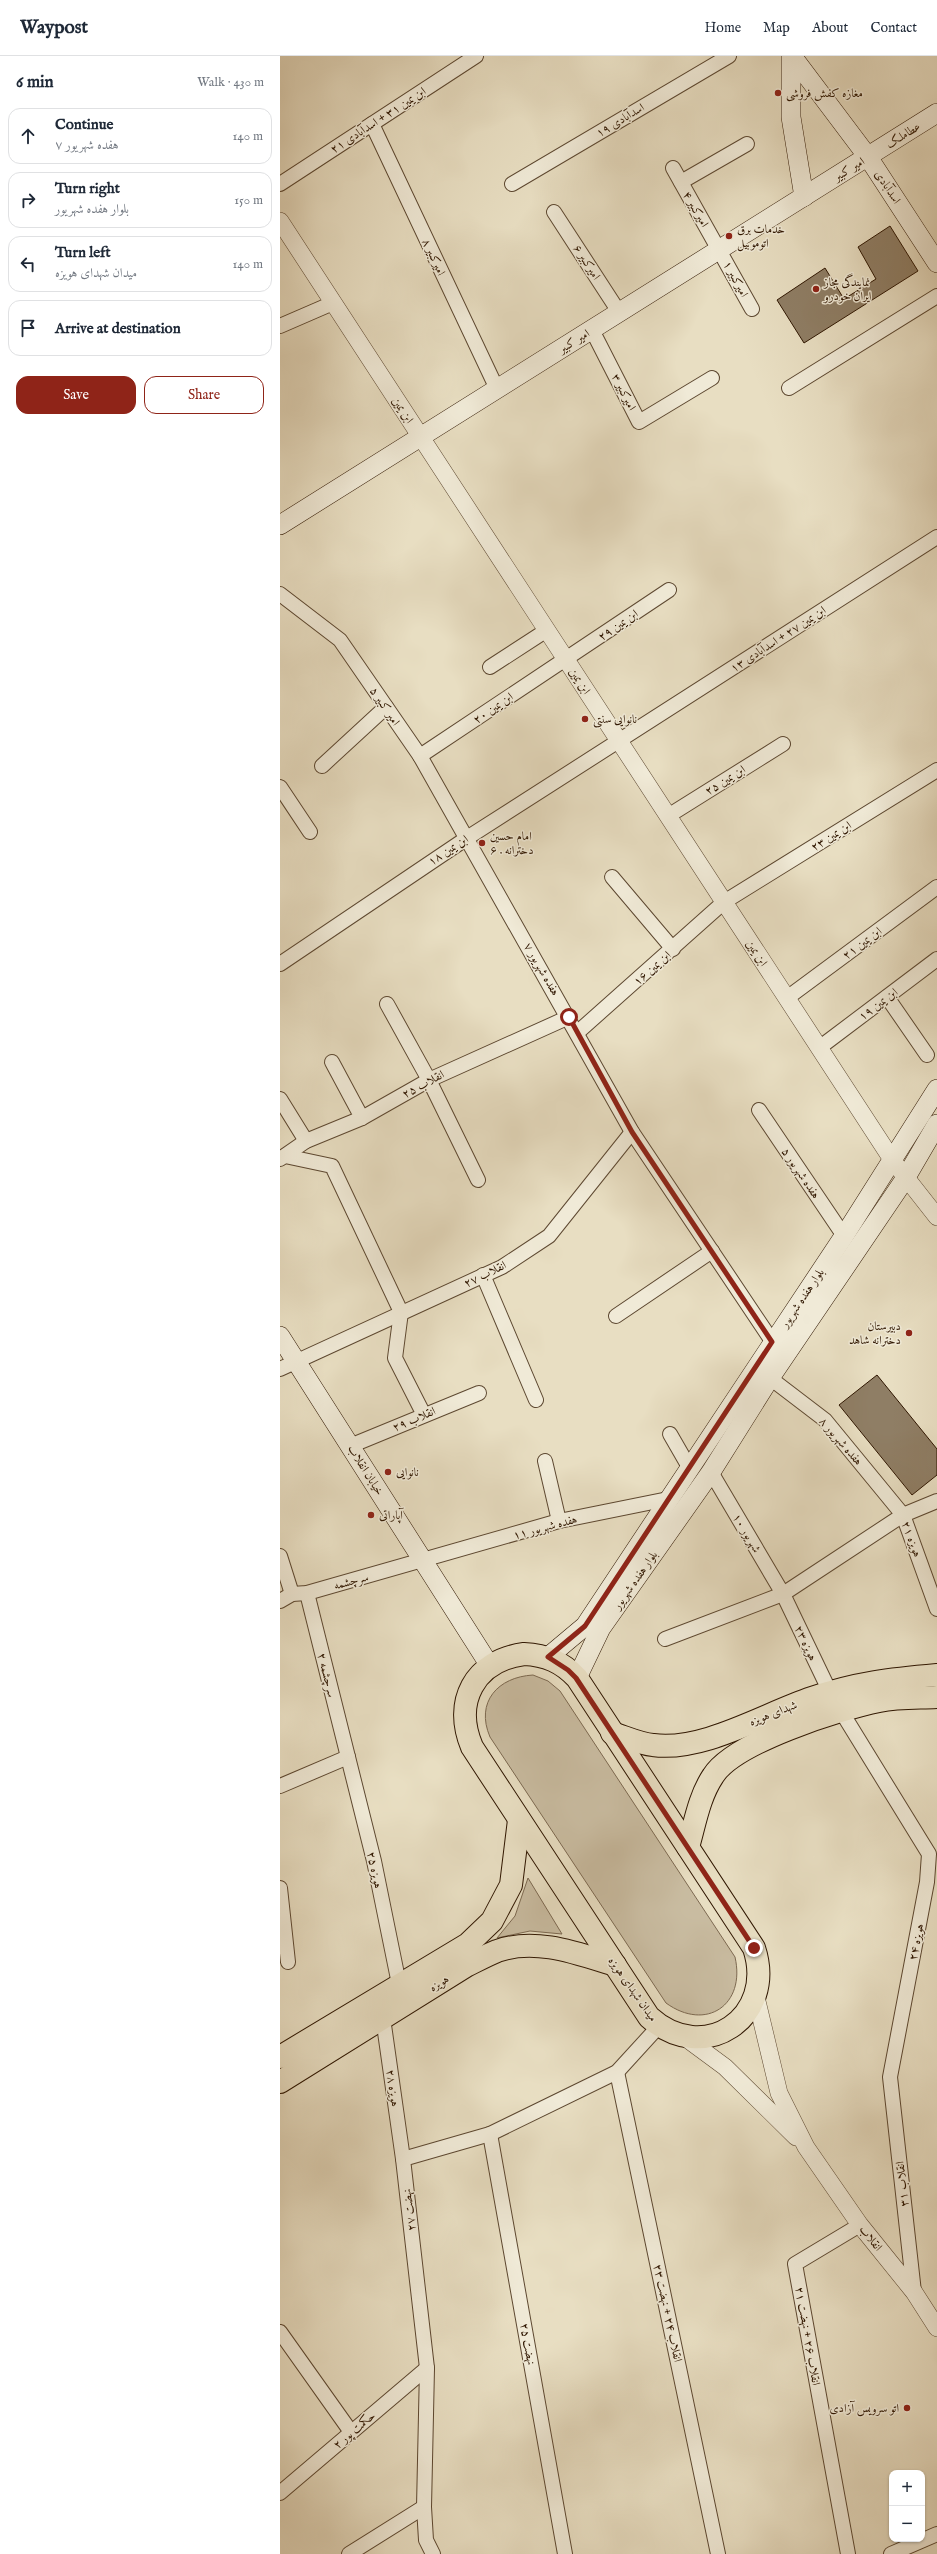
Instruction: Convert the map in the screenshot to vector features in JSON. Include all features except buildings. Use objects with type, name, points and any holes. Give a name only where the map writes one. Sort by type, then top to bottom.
[{"type":"main road","name":"اسدآبادی","points":[[792,56],[868,157],[937,263]]},
{"type":"main road","points":[[792,56],[791,117],[804,197]]},
{"type":"main road","name":"عطاملک","points":[[868,157],[937,113]]},
{"type":"main road","name":"امیر کبیر","points":[[280,525],[868,157]]},
{"type":"main road","name":"بلوار هفده شهریور","points":[[548,1657],[585,1626],[772,1342],[844,1236],[893,1161],[937,1089]]},
{"type":"main road","name":"بلوار هفده شهریور","points":[[576,1678],[601,1628],[710,1472],[770,1378],[905,1179],[937,1124]]},
{"type":"main road","name":"خیابان انقلاب","points":[[280,1336],[288,1365],[350,1446],[490,1666]]},
{"type":"main road","name":"میدان شهدای هویزه","points":[[530,1654],[548,1657],[568,1670],[576,1678],[754,1948],[760,1972],[756,1997],[742,2018],[721,2032],[696,2038],[683,2036],[659,2026],[649,2017],[472,1747],[465,1729],[464,1710],[467,1697],[480,1674],[490,1666],[512,1655],[530,1654]]},
{"type":"main road","name":"شهدای هویزه","points":[[612,1733],[652,1745],[682,1746],[719,1736],[759,1717],[830,1692],[881,1679],[937,1675]]},
{"type":"main road","name":"شهدای هویزه","points":[[688,1847],[704,1792],[713,1775],[727,1759],[822,1716],[880,1701],[937,1697]]},
{"type":"main road","name":"هویزه","points":[[280,2057],[399,1984],[468,1944],[492,1921],[511,1885],[519,1820]]},
{"type":"main road","name":"هویزه","points":[[280,2082],[466,1966],[498,1950],[528,1946],[562,1948],[615,1965]]},
{"type":"street","name":"اسدآبادی ۱۹","points":[[512,184],[729,56]]},
{"type":"street","name":"ابن یمین ۳۱ + اسدآبادی ۲۱","points":[[280,184],[472,57]]},
{"type":"street","name":"امیرکبیر ۸","points":[[372,124],[497,389]]},
{"type":"street","points":[[681,182],[747,144]]},
{"type":"street","name":"امیرکبیر ۴","points":[[673,168],[720,249]]},
{"type":"street","name":"امیرکبیر ۶","points":[[554,212],[619,312]]},
{"type":"street","name":"ابن یمین","points":[[280,221],[905,1179]]},
{"type":"street","name":"امیرکبیر ۱","points":[[720,249],[752,309]]},
{"type":"street","points":[[789,388],[937,296]]},
{"type":"street","points":[[280,326],[333,303]]},
{"type":"street","name":"امیرکبیر ۳","points":[[592,330],[639,422],[712,378]]},
{"type":"street","name":"ابن یمین ۲۷ + اسدآبادی ۱۳","points":[[619,740],[937,537]]},
{"type":"street","name":"ابن یمین ۲۹","points":[[566,660],[669,590]]},
{"type":"street","name":"امیر کبیر ۵","points":[[280,594],[340,640],[420,756],[467,838]]},
{"type":"street","points":[[490,667],[547,630]]},
{"type":"street","name":"ابن یمین ۲۰","points":[[420,756],[566,660]]},
{"type":"street","points":[[322,766],[386,707]]},
{"type":"street","name":"ابن یمین ۱۸","points":[[280,964],[467,838],[619,740]]},
{"type":"street","name":"ابن یمین ۲۵","points":[[668,816],[783,744]]},
{"type":"street","name":"ابن یمین ۲۳","points":[[724,902],[937,770]]},
{"type":"street","points":[[280,787],[310,832]]},
{"type":"street","name":"هفده شهریور ۷","points":[[467,838],[578,1032],[632,1132],[772,1342]]},
{"type":"street","points":[[612,877],[673,949]]},
{"type":"street","name":"ابن یمین ۲۱","points":[[787,998],[937,887]]},
{"type":"street","name":"ابن یمین ۱۶","points":[[578,1032],[724,902]]},
{"type":"street","name":"ابن یمین ۱۹","points":[[819,1048],[937,959]]},
{"type":"street","points":[[888,997],[927,1055]]},
{"type":"street","points":[[387,1004],[429,1080],[478,1180]]},
{"type":"street","name":"انقلاب ۲۵","points":[[282,1158],[306,1141],[362,1118],[429,1080],[569,1017]]},
{"type":"street","points":[[332,1062],[362,1118]]},
{"type":"street","points":[[280,1099],[306,1141]]},
{"type":"street","name":"هفده شهریور ۵","points":[[759,1110],[844,1236]]},
{"type":"street","name":"انقلاب ۲۷","points":[[288,1365],[502,1267],[549,1236],[632,1132]]},
{"type":"street","points":[[282,1158],[332,1166],[401,1312],[395,1358],[424,1415]]},
{"type":"street","points":[[905,1179],[937,1217]]},
{"type":"street","points":[[616,1316],[712,1251]]},
{"type":"street","points":[[483,1275],[536,1400]]},
{"type":"street","name":"هفده شهریور ۸","points":[[770,1378],[825,1420],[903,1514]]},
{"type":"street","name":"انقلاب ۲۹","points":[[350,1446],[479,1393]]},
{"type":"street","points":[[670,1434],[689,1467]]},
{"type":"street","points":[[545,1461],[559,1522]]},
{"type":"street","name":"شهریور ۱۰","points":[[710,1472],[783,1594]]},
{"type":"street","name":"هفده شهریور ۱۱","points":[[423,1561],[559,1522],[668,1499]]},
{"type":"street","points":[[665,1639],[783,1594],[903,1514],[937,1501]]},
{"type":"street","name":"هویزه ۲۱","points":[[903,1514],[937,1609]]},
{"type":"street","points":[[280,1556],[292,1594]]},
{"type":"street","name":"سرچشمه","points":[[280,1601],[292,1594],[307,1593],[423,1561]]},
{"type":"street","name":"سرچشمه ۲","points":[[307,1593],[348,1757]]},
{"type":"street","name":"هویزه ۲۳","points":[[783,1594],[830,1692]]},
{"type":"street","name":"هویزه ۲۴","points":[[841,1711],[933,1852],[890,2077]]},
{"type":"street","points":[[280,1786],[348,1757]]},
{"type":"street","name":"هویزه ۲۵","points":[[348,1757],[374,1861],[399,1984]]},
{"type":"street","points":[[280,1888],[288,1962]]},
{"type":"street","points":[[756,1997],[779,2093],[806,2147]]},
{"type":"street","name":"هویزه ۲۸","points":[[383,2018],[403,2159]]},
{"type":"street","points":[[403,2159],[490,2134],[617,2072],[659,2026]]},
{"type":"street","points":[[683,2036],[725,2067],[806,2147]]},
{"type":"street","name":"انقلاب ۲۴ + نهضت ۲۳","points":[[617,2072],[718,2554]]},
{"type":"street","name":"انقلاب ۳۱","points":[[890,2077],[914,2292]]},
{"type":"street","name":"نهضت ۲۵","points":[[490,2134],[565,2554]]},
{"type":"street","name":"انقلاب","points":[[806,2147],[860,2225],[914,2292],[937,2328]]},
{"type":"street","name":"نهضت ۲۷","points":[[403,2159],[427,2368],[424,2507],[426,2540],[434,2554]]},
{"type":"street","name":"انقلاب ۲۶ + نهضت ۲۱","points":[[848,2554],[795,2264],[860,2225]]},
{"type":"street","points":[[280,2332],[351,2432]]},
{"type":"street","name":"حکمت پور ۲","points":[[280,2493],[427,2368]]},
{"type":"street","points":[[349,2554],[424,2507]]},
{"type":"street","points":[[891,2554],[937,2534]]},
{"type":"shaded area","points":[[533,1675],[548,1681],[560,1691],[735,1957],[737,1974],[734,1989],[729,2000],[720,2009],[708,2014],[695,2015],[681,2011],[666,2003],[490,1737],[486,1724],[485,1713],[493,1694],[500,1686],[509,1681],[520,1677]]},
{"type":"shaded area","points":[[528,1878],[562,1934],[530,1931],[497,1938],[515,1916]]},
{"type":"place","name":"مغازه کفش فروشی","points":[[778,93]]},
{"type":"place","name":"خدمات برق اتوموبیل","points":[[729,236]]},
{"type":"place","name":"نمایندگی مجاز ایران خودرو","points":[[816,289]]},
{"type":"place","name":"نانوایی سنتی","points":[[585,719]]},
{"type":"place","name":"امام حسین ۶ . دخترانه","points":[[482,843]]},
{"type":"place","name":"دبیرستان دخترانه شاهد","points":[[909,1333]]},
{"type":"place","name":"نانوایی","points":[[388,1472]]},
{"type":"place","name":"آپاراتی","points":[[371,1515]]},
{"type":"place","name":"اتو سرويس آزادی","points":[[907,2408]]},
{"type":"route","points":[[569,1017],[632,1132],[772,1342],[585,1626],[548,1657],[558,1662],[576,1678],[754,1948]]}]
